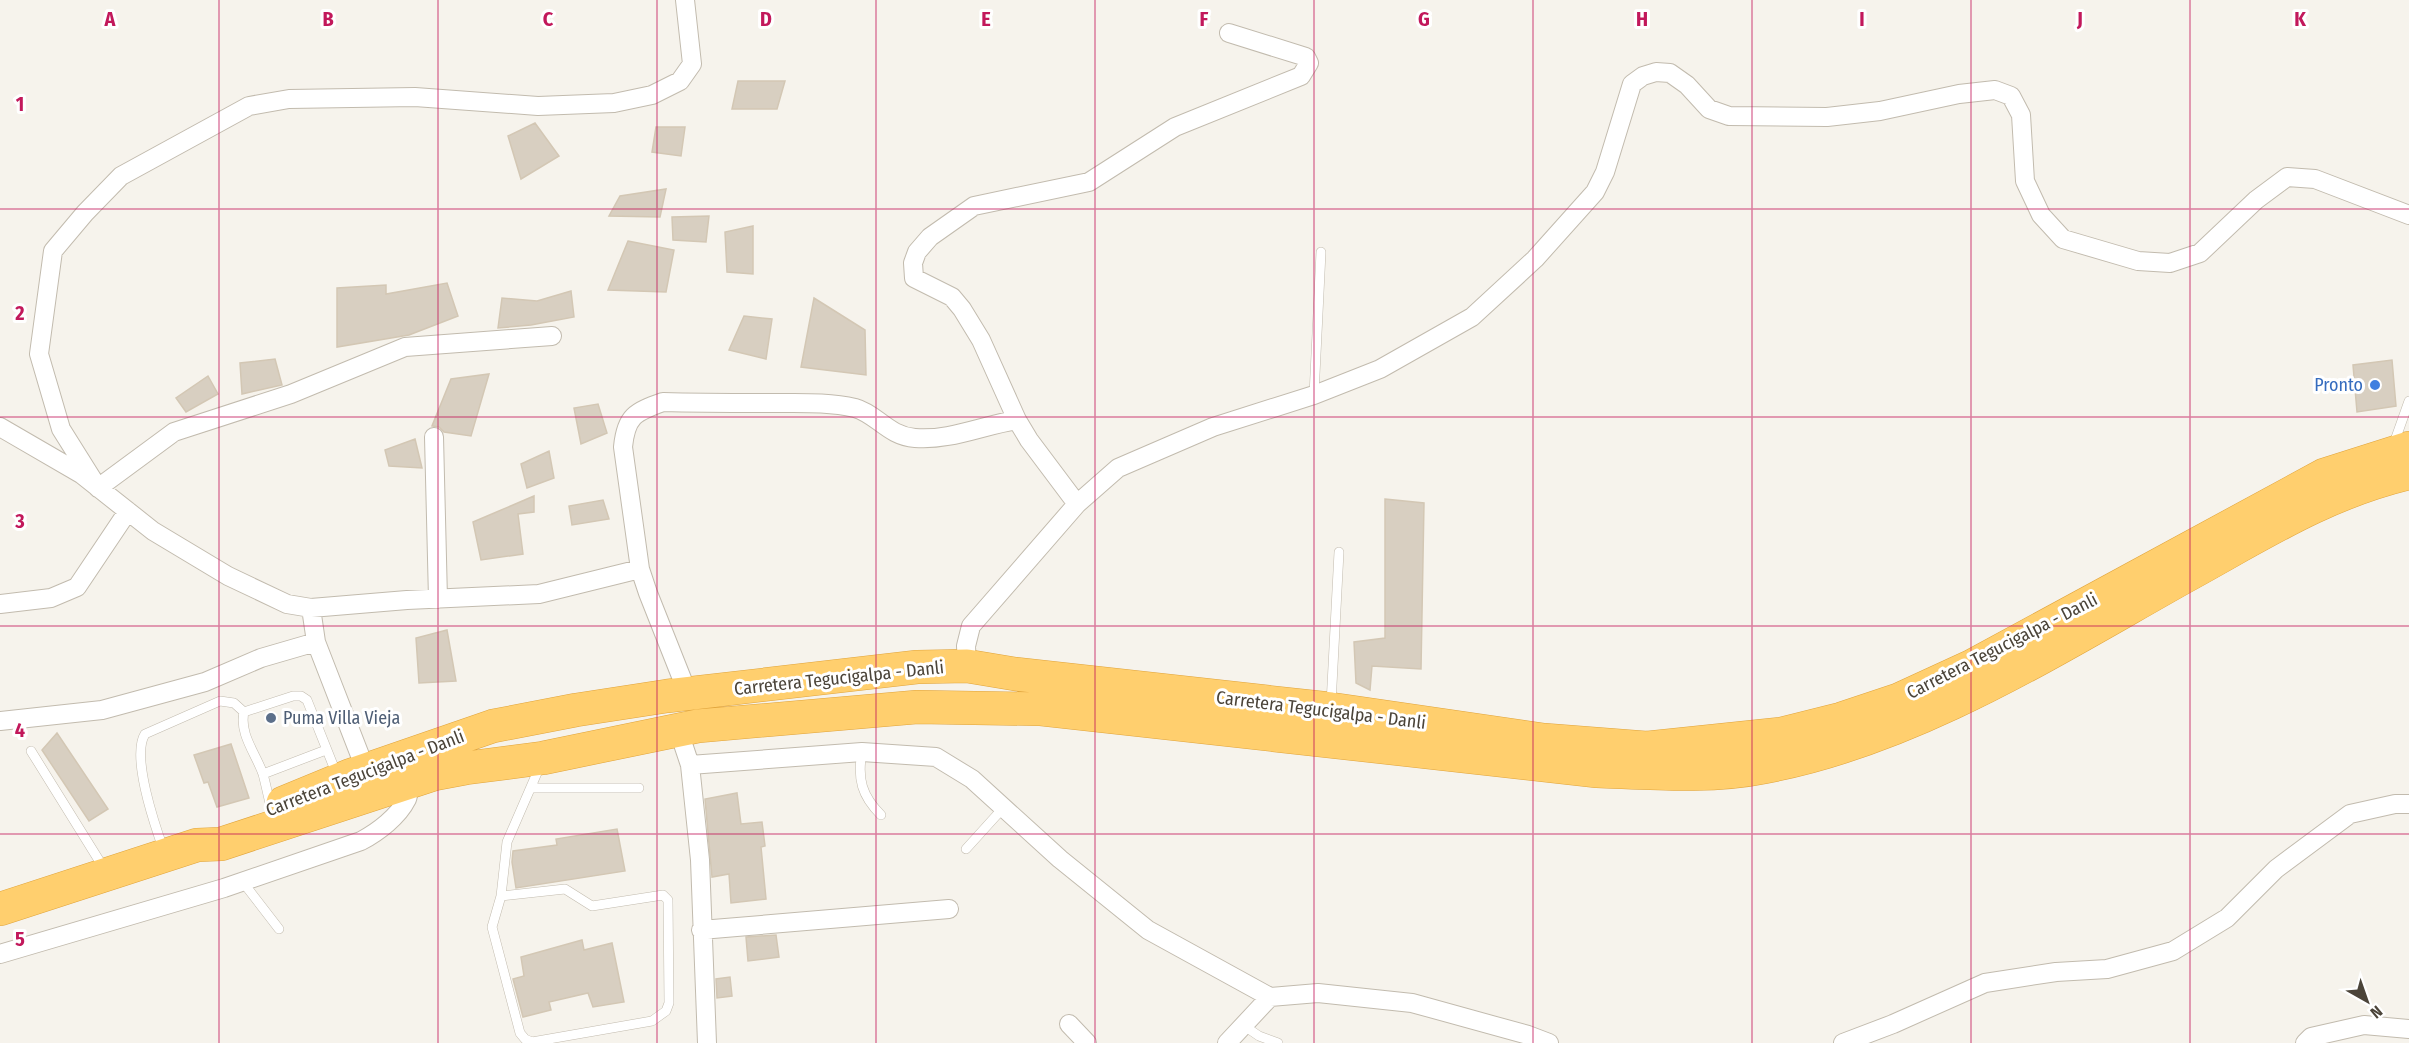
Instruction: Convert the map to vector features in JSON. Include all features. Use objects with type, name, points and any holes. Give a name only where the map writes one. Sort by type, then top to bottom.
[{"type":"highway","name":"Carretera Tegucigalpa - Danli","points":[[0,909],[197,845],[216,832],[271,808],[359,781],[410,780],[466,768],[543,758],[678,729],[917,707],[1041,709],[1597,771],[1681,775],[1762,768],[1825,754],[1979,692],[2312,506],[2375,481],[2403,458]]},
{"type":"highway","name":"Carretera Tegucigalpa - Danli","points":[[197,845],[221,844],[359,781],[490,727],[576,710],[688,694],[917,667],[967,666],[1015,674],[1331,710],[1544,740],[1647,748],[1791,732],[1841,719],[1898,700],[1972,666],[2324,476],[2403,458]]},
{"type":"highway","points":[[967,666],[957,671],[952,685],[957,698],[967,708]]},
{"type":"highway","points":[[917,667],[929,678],[932,692],[926,704],[917,707]]},
{"type":"highway","points":[[539,718],[530,728],[527,743],[543,758]]},
{"type":"highway","points":[[490,727],[497,731],[504,743],[501,757],[493,766]]},
{"type":"street","points":[[98,488],[61,429],[39,354],[53,251],[121,176],[249,106],[290,99],[415,97],[538,106],[614,103],[652,95],[680,81],[692,63],[685,0]]},
{"type":"street","points":[[1077,504],[1029,440],[1017,420],[986,350],[962,309],[952,297],[914,278],[913,263],[917,252],[930,237],[974,206],[1089,182],[1175,127],[1301,76],[1309,63],[1306,57],[1229,33]]},
{"type":"street","points":[[967,666],[966,646],[971,626],[1077,504],[1118,468],[1213,427],[1314,395],[1380,369],[1472,317],[1535,258],[1595,192],[1605,172],[1632,84],[1643,76],[1656,72],[1670,73],[1687,85],[1709,109],[1729,116],[1827,117],[1880,111],[1959,94],[1995,90],[2012,96],[2021,116],[2025,181],[2041,215],[2063,239],[2138,261],[2170,263],[2200,254],[2256,200],[2287,177],[2315,179],[2409,215]]},
{"type":"street","points":[[98,488],[174,432],[291,393],[405,347],[552,336]]},
{"type":"street","points":[[688,694],[640,569],[623,447],[625,428],[630,420],[649,407],[663,402],[819,404],[856,408],[904,437],[937,439],[1017,420]]},
{"type":"street","points":[[0,427],[81,474],[153,531],[228,576],[287,603],[311,608],[539,594],[640,569]]},
{"type":"street","points":[[434,436],[438,599]]},
{"type":"street","points":[[0,604],[51,598],[77,587],[128,511]]},
{"type":"street","points":[[311,608],[316,642],[359,781]]},
{"type":"street","points":[[0,721],[102,710],[205,682],[261,658],[316,642]]},
{"type":"street","points":[[678,729],[690,765],[700,860],[707,1043]]},
{"type":"street","points":[[690,765],[862,752],[936,757],[972,779],[1060,859],[1148,930],[1270,997],[1318,993],[1412,1003],[1544,1042]]},
{"type":"street","points":[[0,954],[242,881],[343,847],[377,832],[407,799],[410,780]]},
{"type":"street","points":[[1845,1043],[1985,983],[2056,972],[2107,969],[2173,951],[2227,918],[2276,869],[2350,814],[2395,804],[2409,804]]},
{"type":"street","points":[[701,930],[949,909]]},
{"type":"street","points":[[1227,1043],[1270,997]]},
{"type":"street","points":[[1070,1024],[1087,1043]]},
{"type":"street","points":[[2305,1043],[2311,1037],[2364,1025],[2409,1029]]},
{"type":"lane","points":[[1314,395],[1322,252]]},
{"type":"lane","points":[[2403,458],[2409,401]]},
{"type":"lane","points":[[1331,710],[1339,552]]},
{"type":"lane","points":[[244,712],[293,696],[301,696],[307,700],[326,750],[359,781]]},
{"type":"lane","points":[[166,856],[154,824],[139,754],[141,741],[146,734],[220,701],[234,703],[244,712]]},
{"type":"lane","points":[[244,712],[242,720],[244,730],[263,774],[271,808]]},
{"type":"lane","points":[[30,750],[108,874]]},
{"type":"lane","points":[[263,774],[326,750]]},
{"type":"lane","points":[[862,752],[862,792],[881,815]]},
{"type":"lane","points":[[501,896],[565,889],[592,906],[663,895],[668,900],[669,1003],[666,1011],[652,1021],[532,1042],[520,1033],[492,927],[501,896],[507,842],[543,758]]},
{"type":"lane","points":[[531,788],[639,788]]},
{"type":"lane","points":[[966,849],[1004,807]]},
{"type":"lane","points":[[242,881],[279,929]]},
{"type":"lane","points":[[1243,1025],[1259,1036],[1278,1043]]},
{"type":"building","points":[[738,81],[785,81],[777,109],[732,109]]},
{"type":"building","points":[[535,123],[559,156],[521,179],[508,136]]},
{"type":"building","points":[[656,127],[685,127],[681,156],[652,152]]},
{"type":"building","points":[[666,189],[660,217],[609,216],[620,196]]},
{"type":"building","points":[[709,216],[706,242],[673,240],[672,217]]},
{"type":"building","points":[[753,226],[753,274],[727,272],[725,232]]},
{"type":"building","points":[[628,241],[674,250],[666,292],[608,290]]},
{"type":"building","points":[[447,283],[458,316],[409,335],[337,347],[337,288],[386,285],[386,294]]},
{"type":"building","points":[[571,291],[574,317],[498,328],[502,298],[537,301]]},
{"type":"building","points":[[814,298],[865,330],[866,375],[801,367]]},
{"type":"building","points":[[744,316],[772,319],[766,359],[729,350]]},
{"type":"building","points":[[275,359],[282,385],[242,394],[240,363]]},
{"type":"building","name":"Pronto","points":[[2392,360],[2396,406],[2357,412],[2353,365]]},
{"type":"building","points":[[489,374],[471,436],[444,432],[439,427],[432,426],[451,379]]},
{"type":"building","points":[[208,376],[218,394],[186,412],[176,398]]},
{"type":"building","points":[[598,404],[607,433],[581,444],[574,408]]},
{"type":"building","points":[[415,439],[422,468],[389,466],[385,450]]},
{"type":"building","points":[[549,451],[554,478],[527,488],[521,464]]},
{"type":"building","points":[[534,496],[534,512],[518,514],[523,554],[481,560],[473,522]]},
{"type":"building","points":[[1385,499],[1424,503],[1421,669],[1372,666],[1370,690],[1356,683],[1354,642],[1385,638]]},
{"type":"building","points":[[603,500],[609,519],[572,525],[569,506]]},
{"type":"building","points":[[447,630],[456,681],[419,683],[416,638]]},
{"type":"building","points":[[57,733],[108,809],[89,821],[42,750]]},
{"type":"building","points":[[231,744],[249,798],[217,807],[208,782],[204,783],[194,755]]},
{"type":"building","points":[[737,793],[741,824],[762,822],[765,846],[761,847],[766,899],[731,903],[729,874],[712,877],[705,799]]},
{"type":"building","points":[[617,829],[625,871],[516,888],[512,862],[513,851],[557,845],[556,839]]},
{"type":"building","points":[[776,935],[779,957],[748,961],[746,937]]},
{"type":"building","points":[[582,940],[584,950],[612,943],[624,1002],[593,1007],[588,993],[549,1002],[551,1010],[523,1017],[513,979],[524,976],[521,957]]},
{"type":"building","points":[[730,977],[732,996],[717,998],[716,979]]},
{"type":"place","name":"Pronto","points":[[2375,385]]},
{"type":"place","name":"Puma Villa Vieja","points":[[271,718]]}]
